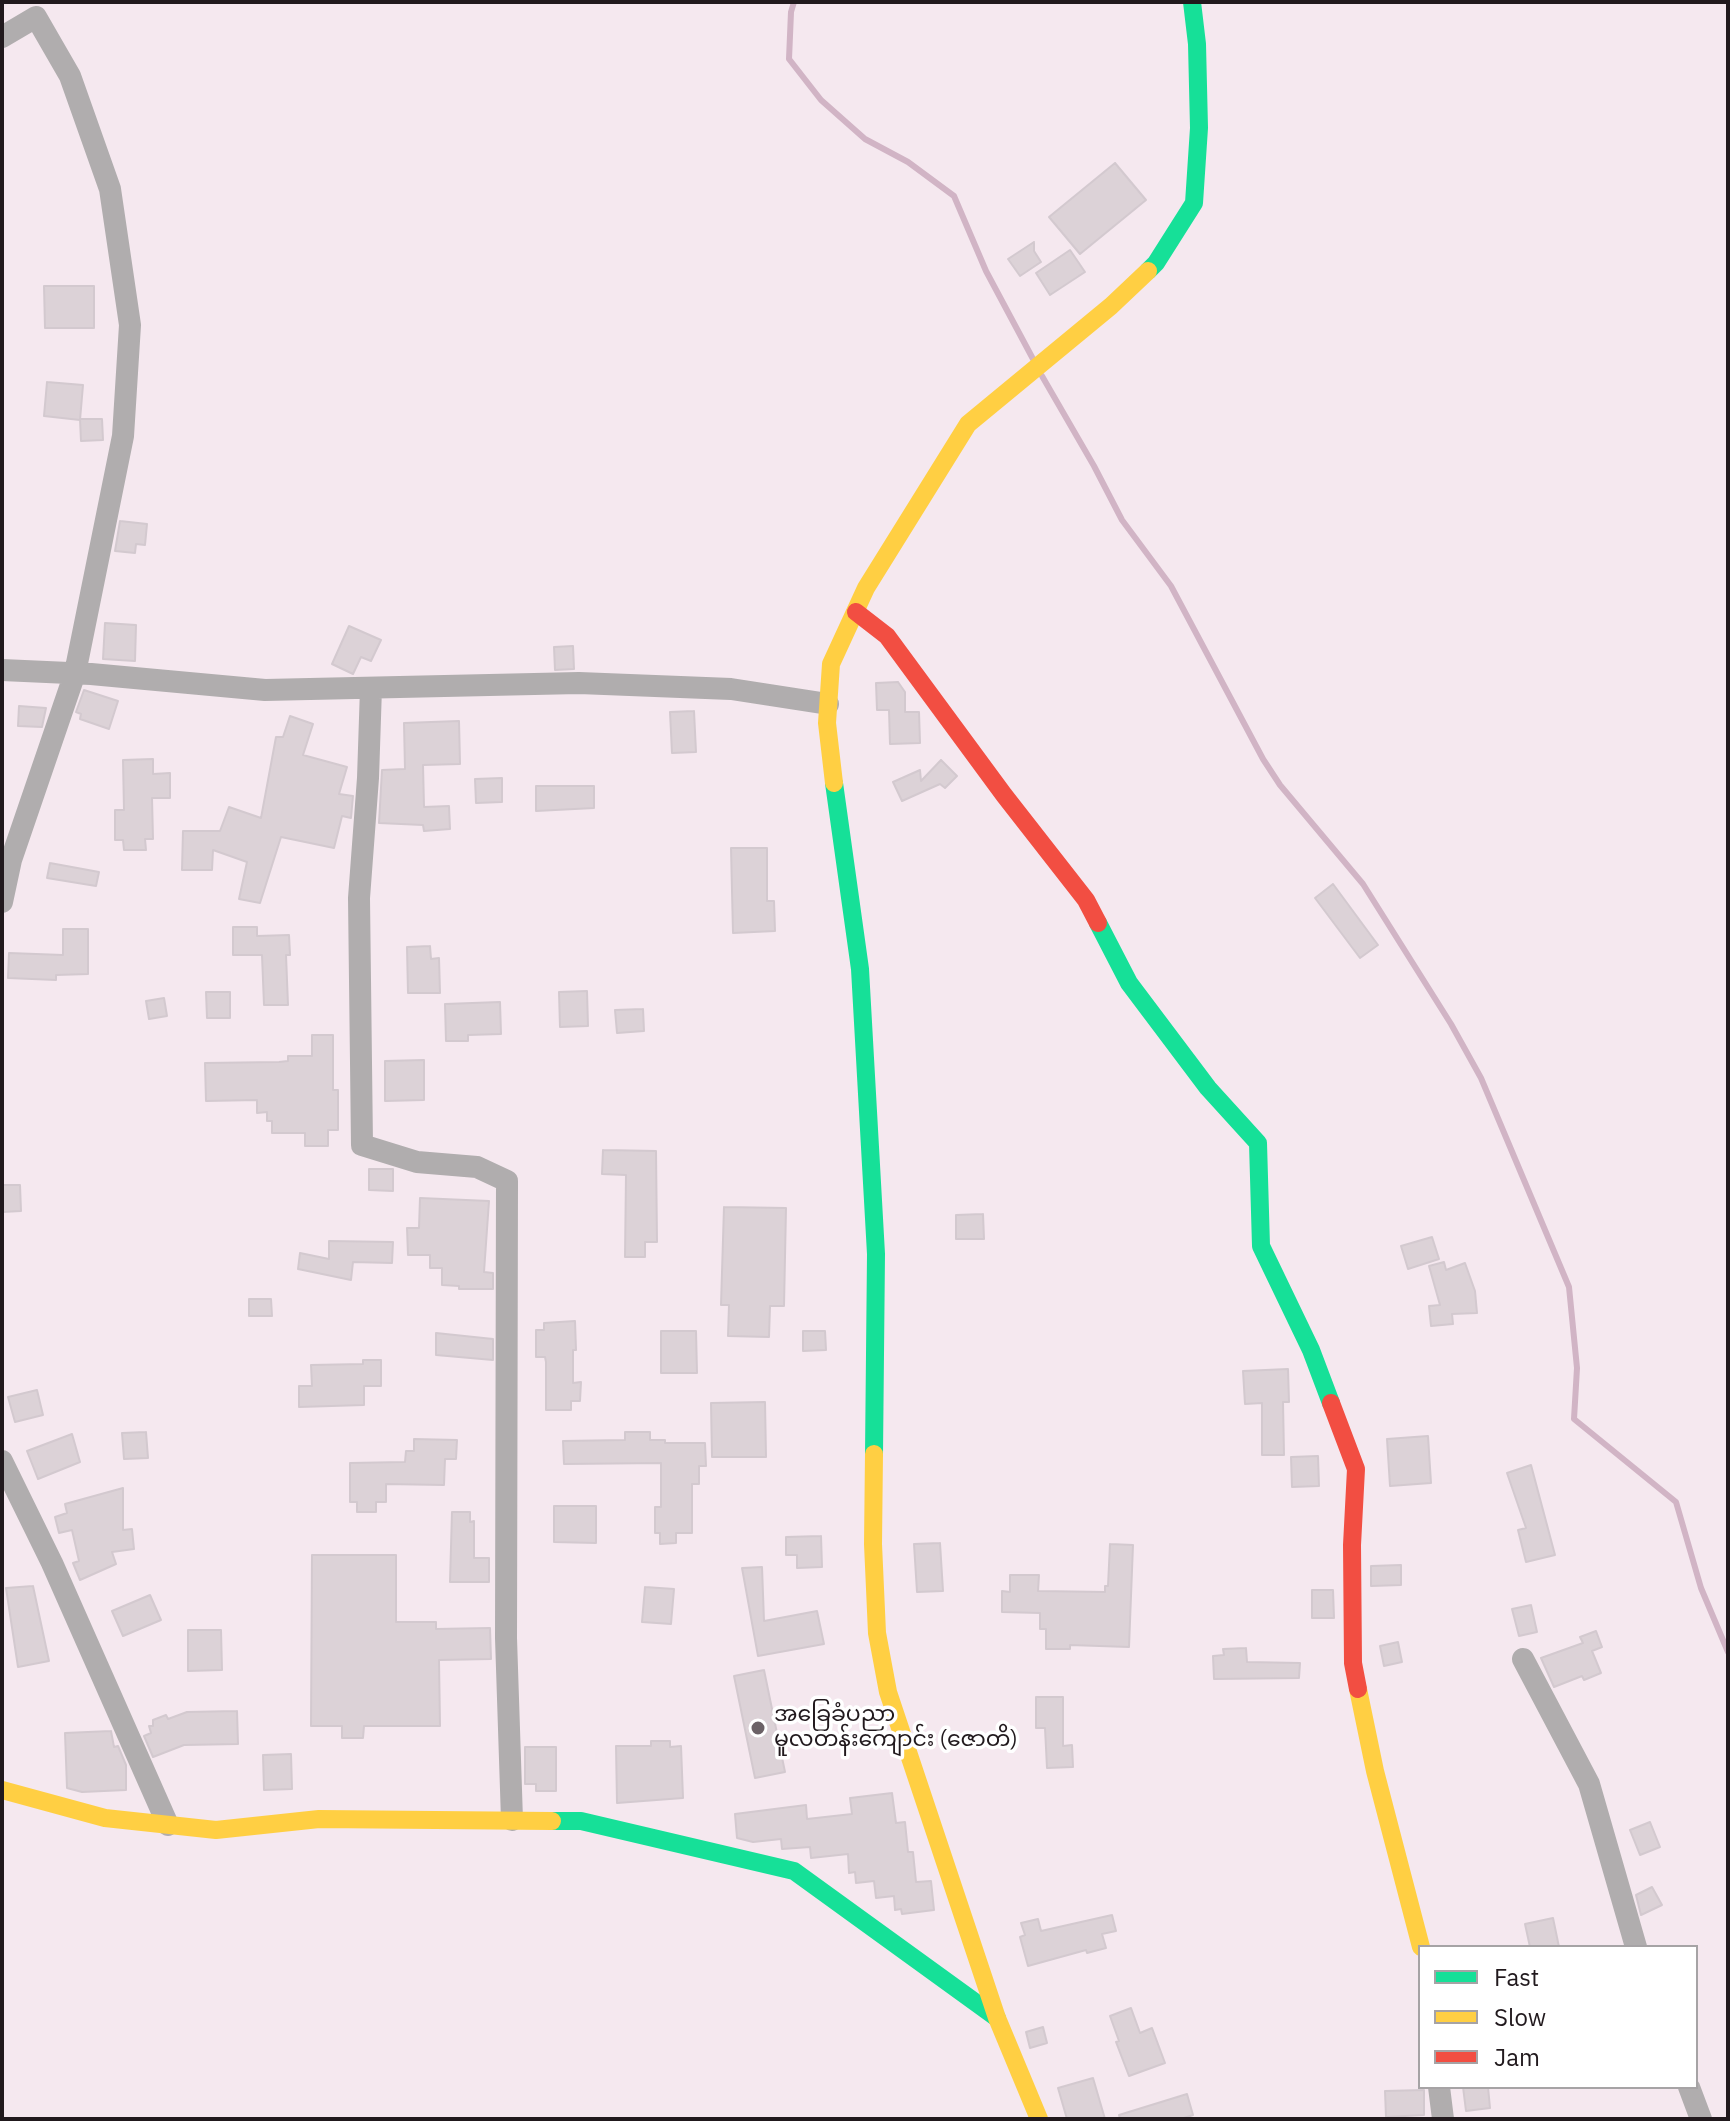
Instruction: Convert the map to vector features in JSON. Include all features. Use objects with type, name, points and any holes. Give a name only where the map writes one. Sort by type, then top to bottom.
[{"type":"street","points":[[1039,2119],[997,2018],[888,1692],[877,1633],[873,1544],[875,1238],[860,969],[837,812],[827,723],[828,704],[831,664],[866,588],[968,424],[1111,306],[1156,263],[1194,203],[1199,128],[1197,44],[1192,2]]},
{"type":"street","points":[[2,37],[36,17],[70,76],[110,189],[130,325],[123,436],[75,673],[11,860],[2,902]]},
{"type":"street","points":[[856,612],[887,636],[1086,900],[1129,983],[1208,1088],[1258,1143],[1261,1246],[1311,1350],[1356,1469],[1352,1545],[1353,1663],[1375,1771],[1420,1945]]},
{"type":"street","points":[[2,670],[75,673],[265,690],[579,683],[731,689],[828,704]]},
{"type":"street","points":[[371,688],[359,898],[362,1145],[417,1162],[477,1167],[507,1181],[506,1638],[512,1820]]},
{"type":"street","points":[[2,1461],[52,1563],[168,1825]]},
{"type":"street","points":[[1523,1659],[1589,1784],[1635,1945]]},
{"type":"street","points":[[2,1790],[105,1818],[216,1830],[319,1819],[581,1821],[794,1871],[997,2018]]},
{"type":"street","points":[[1439,2089],[1443,2119]]},
{"type":"street","points":[[1690,2089],[1701,2119]]},
{"type":"building","points":[[1115,163],[1146,200],[1080,254],[1049,217]]},
{"type":"building","points":[[1034,242],[1034,251],[1041,262],[1020,276],[1008,259]]},
{"type":"building","points":[[1070,250],[1085,272],[1050,295],[1036,273]]},
{"type":"building","points":[[44,286],[94,286],[94,328],[45,328]]},
{"type":"building","points":[[47,382],[83,385],[80,420],[44,416]]},
{"type":"building","points":[[80,419],[102,419],[103,440],[81,441]]},
{"type":"building","points":[[120,521],[147,524],[145,545],[136,544],[135,553],[115,551]]},
{"type":"building","points":[[105,623],[136,625],[135,661],[103,659]]},
{"type":"building","points":[[349,626],[381,640],[371,661],[361,657],[353,674],[332,664]]},
{"type":"building","points":[[573,646],[574,669],[555,670],[554,647]]},
{"type":"building","points":[[898,682],[905,692],[905,712],[919,712],[920,743],[890,744],[889,710],[877,710],[876,683]]},
{"type":"building","points":[[84,690],[118,701],[109,729],[80,719],[81,714],[76,712]]},
{"type":"building","points":[[19,706],[46,708],[42,727],[18,726]]},
{"type":"building","points":[[694,711],[696,752],[672,753],[670,712]]},
{"type":"building","points":[[290,716],[313,724],[303,755],[347,767],[339,794],[353,796],[351,818],[342,816],[334,848],[281,837],[260,903],[239,899],[247,862],[213,850],[212,870],[182,870],[183,831],[220,831],[229,807],[261,818],[276,737],[283,737]]},
{"type":"building","points":[[459,721],[460,764],[423,765],[424,807],[449,806],[450,829],[424,831],[423,825],[379,823],[382,770],[405,769],[404,723]]},
{"type":"building","points":[[153,759],[153,774],[170,773],[170,798],[152,798],[153,839],[145,839],[146,850],[124,850],[123,840],[115,840],[115,810],[124,810],[123,760]]},
{"type":"building","points":[[941,760],[957,776],[945,788],[940,784],[902,801],[893,782],[920,770],[921,781]]},
{"type":"building","points":[[502,778],[502,802],[476,803],[475,779]]},
{"type":"building","points":[[536,786],[594,786],[594,808],[536,811]]},
{"type":"building","points":[[731,848],[767,848],[767,901],[774,901],[775,931],[733,933]]},
{"type":"building","points":[[50,863],[99,872],[96,886],[47,878]]},
{"type":"building","points":[[1333,884],[1378,945],[1360,958],[1315,898]]},
{"type":"building","points":[[233,927],[257,927],[257,936],[289,935],[290,955],[286,955],[288,1005],[264,1005],[262,955],[233,955]]},
{"type":"building","points":[[63,929],[88,929],[88,974],[56,975],[56,980],[8,978],[9,953],[63,955]]},
{"type":"building","points":[[430,946],[431,959],[439,958],[440,993],[408,993],[407,947]]},
{"type":"building","points":[[587,991],[588,1026],[560,1027],[559,992]]},
{"type":"building","points":[[206,992],[230,992],[230,1018],[207,1018]]},
{"type":"building","points":[[164,998],[167,1016],[149,1019],[146,1001]]},
{"type":"building","points":[[500,1002],[501,1034],[468,1035],[468,1041],[446,1041],[445,1004]]},
{"type":"building","points":[[643,1009],[644,1031],[617,1033],[615,1010]]},
{"type":"building","points":[[312,1035],[333,1035],[333,1090],[338,1090],[338,1130],[328,1130],[328,1146],[305,1146],[305,1133],[272,1133],[272,1121],[267,1121],[267,1112],[257,1113],[257,1100],[206,1101],[205,1063],[279,1062],[288,1061],[288,1056],[312,1056]]},
{"type":"building","points":[[424,1060],[424,1100],[385,1101],[385,1061]]},
{"type":"building","points":[[603,1150],[656,1151],[657,1242],[645,1242],[645,1257],[625,1257],[626,1175],[602,1174]]},
{"type":"building","points":[[369,1169],[393,1169],[393,1191],[369,1190]]},
{"type":"building","points":[[2,1185],[20,1185],[21,1211],[2,1212]]},
{"type":"building","points":[[420,1198],[489,1201],[484,1272],[493,1273],[493,1289],[459,1289],[459,1286],[442,1285],[442,1268],[430,1268],[430,1255],[408,1255],[407,1228],[419,1228]]},
{"type":"building","points":[[724,1207],[786,1208],[784,1306],[770,1306],[769,1337],[728,1336],[729,1305],[721,1305]]},
{"type":"building","points":[[983,1214],[984,1239],[956,1239],[956,1215]]},
{"type":"building","points":[[1432,1237],[1439,1259],[1408,1269],[1401,1246]]},
{"type":"building","points":[[329,1241],[393,1242],[392,1263],[353,1262],[351,1280],[298,1269],[300,1253],[329,1259]]},
{"type":"building","points":[[1444,1262],[1446,1270],[1465,1263],[1475,1291],[1477,1313],[1452,1314],[1453,1324],[1431,1326],[1429,1306],[1440,1305],[1429,1266]]},
{"type":"building","points":[[249,1299],[271,1299],[272,1316],[249,1316]]},
{"type":"building","points":[[575,1321],[573,1383],[581,1382],[580,1401],[571,1401],[571,1410],[546,1410],[546,1362],[545,1357],[536,1357],[536,1330],[544,1330],[544,1323]]},
{"type":"building","points":[[661,1331],[696,1331],[697,1373],[661,1373]]},
{"type":"building","points":[[803,1331],[825,1331],[826,1350],[803,1351]]},
{"type":"building","points":[[436,1333],[493,1339],[493,1360],[436,1355]]},
{"type":"building","points":[[363,1360],[381,1360],[381,1386],[364,1386],[364,1405],[299,1407],[299,1386],[312,1386],[311,1365],[363,1364]]},
{"type":"building","points":[[1288,1369],[1289,1402],[1283,1402],[1284,1455],[1262,1455],[1262,1403],[1245,1404],[1243,1371]]},
{"type":"building","points":[[37,1390],[43,1415],[15,1422],[8,1397]]},
{"type":"building","points":[[765,1402],[766,1457],[712,1457],[711,1403]]},
{"type":"building","points":[[146,1432],[148,1458],[124,1459],[122,1433]]},
{"type":"building","points":[[625,1432],[650,1432],[650,1440],[665,1440],[665,1443],[705,1443],[706,1466],[699,1466],[699,1484],[692,1484],[692,1533],[676,1533],[676,1543],[660,1544],[660,1533],[655,1533],[655,1507],[661,1507],[661,1463],[564,1464],[563,1441],[625,1440]]},
{"type":"building","points":[[72,1434],[80,1462],[38,1479],[27,1451]]},
{"type":"building","points":[[1428,1436],[1431,1483],[1390,1486],[1387,1439]]},
{"type":"building","points":[[414,1439],[457,1440],[456,1459],[445,1459],[444,1485],[386,1484],[386,1502],[376,1502],[376,1512],[357,1512],[357,1502],[350,1502],[350,1463],[405,1462],[406,1451],[414,1451]]},
{"type":"building","points":[[1318,1456],[1319,1486],[1292,1487],[1291,1457]]},
{"type":"building","points":[[1531,1465],[1555,1555],[1526,1562],[1518,1530],[1526,1528],[1507,1473]]},
{"type":"building","points":[[123,1488],[123,1530],[132,1529],[134,1549],[112,1552],[116,1564],[80,1580],[73,1563],[79,1561],[72,1530],[59,1533],[55,1517],[67,1513],[65,1504]]},
{"type":"building","points":[[554,1506],[596,1506],[596,1543],[554,1542]]},
{"type":"building","points":[[452,1512],[470,1512],[470,1522],[474,1521],[474,1558],[489,1558],[489,1582],[450,1582]]},
{"type":"building","points":[[821,1536],[822,1567],[797,1568],[797,1555],[786,1555],[786,1537]]},
{"type":"building","points":[[940,1543],[943,1591],[917,1592],[914,1544]]},
{"type":"building","points":[[1110,1544],[1133,1545],[1129,1647],[1070,1645],[1070,1649],[1046,1649],[1046,1629],[1040,1629],[1040,1613],[1002,1612],[1002,1591],[1010,1592],[1010,1575],[1039,1575],[1038,1591],[1105,1592]]},
{"type":"building","points":[[312,1555],[396,1555],[396,1622],[436,1622],[436,1629],[490,1628],[491,1659],[439,1660],[440,1726],[364,1726],[363,1738],[342,1738],[342,1726],[311,1726]]},
{"type":"building","points":[[1401,1565],[1401,1585],[1371,1586],[1371,1566]]},
{"type":"building","points":[[762,1567],[764,1621],[817,1611],[824,1644],[758,1656],[742,1568]]},
{"type":"building","points":[[33,1586],[49,1661],[18,1667],[6,1588]]},
{"type":"building","points":[[645,1587],[674,1589],[671,1624],[642,1622]]},
{"type":"building","points":[[1312,1590],[1333,1590],[1334,1618],[1312,1618]]},
{"type":"building","points":[[150,1595],[161,1620],[123,1636],[112,1611]]},
{"type":"building","points":[[1531,1605],[1537,1632],[1519,1636],[1512,1609]]},
{"type":"building","points":[[188,1630],[221,1630],[222,1670],[188,1671]]},
{"type":"building","points":[[1596,1631],[1602,1647],[1592,1651],[1601,1673],[1584,1680],[1582,1676],[1554,1687],[1541,1658],[1583,1643],[1580,1637]]},
{"type":"building","points":[[1398,1642],[1402,1662],[1384,1666],[1380,1646]]},
{"type":"building","points":[[1246,1648],[1247,1662],[1300,1663],[1299,1678],[1214,1679],[1213,1656],[1224,1655],[1223,1649]]},
{"type":"building","points":[[764,1670],[785,1772],[755,1778],[734,1676]]},
{"type":"building","points":[[1036,1697],[1063,1697],[1063,1746],[1072,1745],[1073,1767],[1047,1768],[1045,1728],[1036,1728]]},
{"type":"building","points":[[237,1711],[238,1744],[184,1745],[153,1757],[144,1736],[151,1733],[149,1726],[153,1726],[153,1720],[166,1715],[168,1719],[187,1712]]},
{"type":"building","points":[[111,1731],[114,1747],[118,1746],[126,1765],[126,1790],[82,1792],[67,1788],[65,1733]]},
{"type":"building","points":[[651,1741],[670,1741],[670,1747],[681,1746],[683,1798],[617,1803],[616,1746],[651,1746]]},
{"type":"building","points":[[525,1747],[556,1747],[556,1791],[536,1791],[536,1784],[525,1784]]},
{"type":"building","points":[[291,1754],[292,1789],[264,1790],[263,1755]]},
{"type":"building","points":[[892,1793],[896,1823],[905,1822],[908,1852],[913,1852],[916,1882],[931,1881],[934,1910],[902,1914],[901,1909],[895,1910],[894,1896],[876,1898],[874,1881],[856,1883],[855,1872],[849,1873],[848,1854],[811,1858],[810,1847],[782,1849],[781,1839],[753,1842],[737,1838],[735,1814],[806,1805],[807,1819],[852,1814],[850,1798]]},
{"type":"building","points":[[1650,1822],[1660,1847],[1640,1855],[1630,1830]]},
{"type":"building","points":[[1652,1887],[1662,1905],[1641,1915],[1636,1895]]},
{"type":"building","points":[[1112,1915],[1116,1931],[1102,1934],[1106,1948],[1087,1953],[1086,1950],[1028,1966],[1020,1937],[1025,1935],[1021,1923],[1038,1919],[1041,1931]]},
{"type":"building","points":[[1553,1918],[1559,1945],[1530,1945],[1525,1924]]},
{"type":"building","points":[[1131,2008],[1140,2033],[1152,2028],[1165,2063],[1129,2076],[1110,2016]]},
{"type":"building","points":[[1043,2027],[1047,2043],[1030,2048],[1026,2032]]},
{"type":"building","points":[[1093,2078],[1105,2119],[1067,2119],[1058,2088]]},
{"type":"building","points":[[1463,2089],[1488,2089],[1490,2108],[1466,2111]]},
{"type":"building","points":[[1424,2090],[1424,2115],[1386,2117],[1385,2091]]},
{"type":"building","points":[[1187,2094],[1193,2115],[1181,2119],[1120,2119],[1119,2115]]},
{"type":"waterway","points":[[794,2],[789,59],[821,100],[865,139],[908,162],[954,196],[986,271],[1033,359]]},
{"type":"waterway","points":[[1042,376],[1122,520],[1171,586],[1263,759],[1280,785],[1363,884],[1451,1024],[1481,1078],[1569,1287],[1577,1368],[1574,1419],[1676,1502],[1701,1588],[1728,1652]]},
{"type":"traffic: fast","points":[[1148,271],[1194,203],[1199,128],[1197,44],[1192,2]]},
{"type":"traffic: fast","points":[[834,783],[860,969],[876,1254],[874,1454]]},
{"type":"traffic: fast","points":[[1098,923],[1129,983],[1208,1088],[1258,1143],[1261,1246],[1311,1350],[1331,1403]]},
{"type":"traffic: fast","points":[[552,1821],[581,1821],[794,1871],[997,2018]]},
{"type":"traffic: slow","points":[[834,783],[827,723],[831,664],[866,588],[968,424],[1111,306],[1148,271]]},
{"type":"traffic: slow","points":[[874,1454],[873,1544],[877,1633],[888,1692],[997,2018],[1039,2119]]},
{"type":"traffic: slow","points":[[1358,1689],[1375,1771],[1420,1945]]},
{"type":"traffic: slow","points":[[2,1790],[105,1818],[216,1830],[319,1819],[552,1821]]},
{"type":"traffic: jam","points":[[856,612],[887,636],[1086,900],[1098,923]]},
{"type":"traffic: jam","points":[[1331,1403],[1356,1469],[1352,1545],[1353,1663],[1358,1689]]},
{"type":"place","name":"အခြေခံပညာ မူလတန်းကျောင်း (ဇောတိ)","points":[[758,1728]]}]
